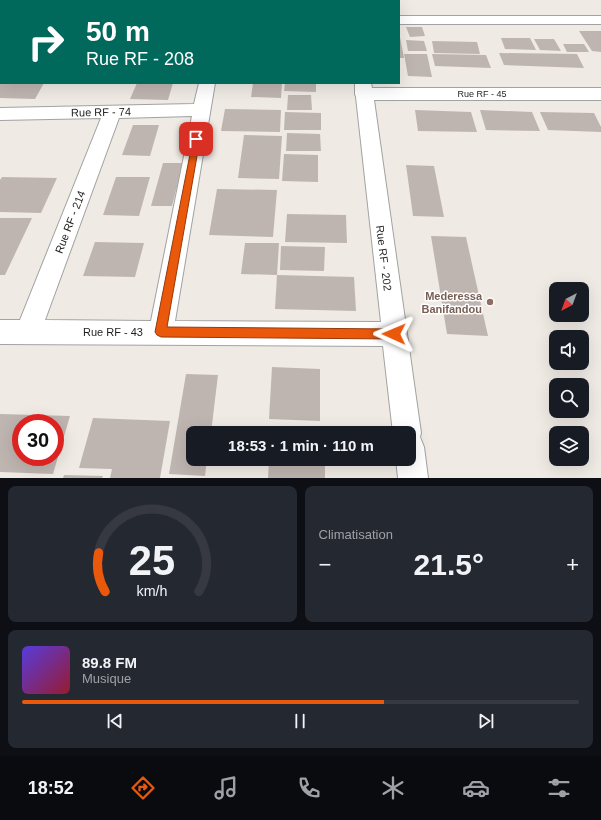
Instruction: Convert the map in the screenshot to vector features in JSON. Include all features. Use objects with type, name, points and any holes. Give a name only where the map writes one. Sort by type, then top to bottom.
[{"type":"street","points":[[400,20],[601,20]]},
{"type":"street","points":[[161,332],[207,84]]},
{"type":"street","name":"Rue RF - 45","points":[[363,88],[601,94]]},
{"type":"street","name":"Rue RF - 202","points":[[363,88],[406,426]]},
{"type":"street","name":"Rue RF - 74","points":[[0,114],[202,110]]},
{"type":"street","name":"Rue RF - 214","points":[[28,332],[112,112]]},
{"type":"street","name":"Rue RF - 43","points":[[0,332],[394,334]]},
{"type":"street","points":[[411,466],[413,478]]},
{"type":"building","points":[[406,27],[422,27],[425,36],[410,37]]},
{"type":"building","points":[[579,31],[601,31],[601,52],[592,51]]},
{"type":"building","points":[[400,37],[404,58],[400,58]]},
{"type":"building","points":[[501,38],[530,38],[536,50],[505,49]]},
{"type":"building","points":[[534,39],[554,39],[561,51],[540,50]]},
{"type":"building","points":[[406,40],[424,41],[427,51],[408,51]]},
{"type":"building","points":[[432,41],[477,42],[480,54],[434,53]]},
{"type":"building","points":[[563,44],[584,44],[589,52],[567,52]]},
{"type":"building","points":[[499,53],[577,54],[584,68],[504,65]]},
{"type":"building","points":[[404,54],[427,54],[432,77],[408,76]]},
{"type":"building","points":[[432,54],[486,55],[491,68],[435,66]]},
{"type":"building","points":[[0,84],[43,84],[35,99],[0,98]]},
{"type":"building","points":[[137,84],[173,84],[168,100],[130,99]]},
{"type":"building","points":[[253,84],[282,84],[281,98],[251,97]]},
{"type":"building","points":[[285,84],[316,84],[316,92],[284,91]]},
{"type":"building","points":[[288,95],[311,95],[312,110],[287,110]]},
{"type":"building","points":[[225,109],[281,110],[280,132],[221,131]]},
{"type":"building","points":[[415,110],[471,112],[477,132],[418,131]]},
{"type":"building","points":[[480,110],[532,112],[540,131],[486,130]]},
{"type":"building","points":[[285,112],[321,113],[321,130],[284,130]]},
{"type":"building","points":[[540,112],[594,113],[601,127],[601,132],[548,130]]},
{"type":"building","points":[[133,125],[159,125],[150,156],[122,155]]},
{"type":"building","points":[[287,133],[320,134],[321,151],[286,151]]},
{"type":"building","points":[[244,135],[282,136],[279,179],[238,178]]},
{"type":"building","points":[[284,154],[318,155],[318,182],[282,181]]},
{"type":"building","points":[[163,163],[183,163],[172,206],[151,206]]},
{"type":"building","points":[[406,165],[434,166],[444,217],[413,216]]},
{"type":"building","points":[[2,177],[57,178],[41,213],[0,212],[0,180]]},
{"type":"building","points":[[116,177],[150,177],[139,216],[103,215]]},
{"type":"building","points":[[217,189],[277,190],[273,237],[209,235]]},
{"type":"building","points":[[287,214],[346,215],[347,243],[285,242]]},
{"type":"building","points":[[0,218],[32,218],[5,275],[0,275]]},
{"type":"building","points":[[431,236],[466,237],[488,336],[447,334]]},
{"type":"building","points":[[95,242],[144,243],[135,277],[83,276]]},
{"type":"building","points":[[245,243],[279,243],[277,275],[241,274]]},
{"type":"building","points":[[281,246],[325,247],[324,271],[280,270]]},
{"type":"building","points":[[277,275],[354,277],[356,311],[275,309]]},
{"type":"building","points":[[272,367],[320,369],[320,421],[269,419]]},
{"type":"building","points":[[186,374],[218,375],[212,426],[186,426],[186,466],[206,466],[205,476],[169,474]]},
{"type":"building","points":[[0,414],[12,414],[12,466],[55,466],[53,474],[0,472]]},
{"type":"building","points":[[64,416],[70,416],[64,436]]},
{"type":"building","points":[[93,418],[170,421],[160,478],[110,478],[112,469],[79,468]]},
{"type":"building","points":[[269,466],[325,466],[325,478],[268,478]]},
{"type":"building","points":[[64,475],[103,476],[102,478],[63,478]]},
{"type":"place","name":"Mederessa Banifandou","points":[[490,302]]},
{"type":"route","points":[[196,139],[161,332],[394,334]]}]
